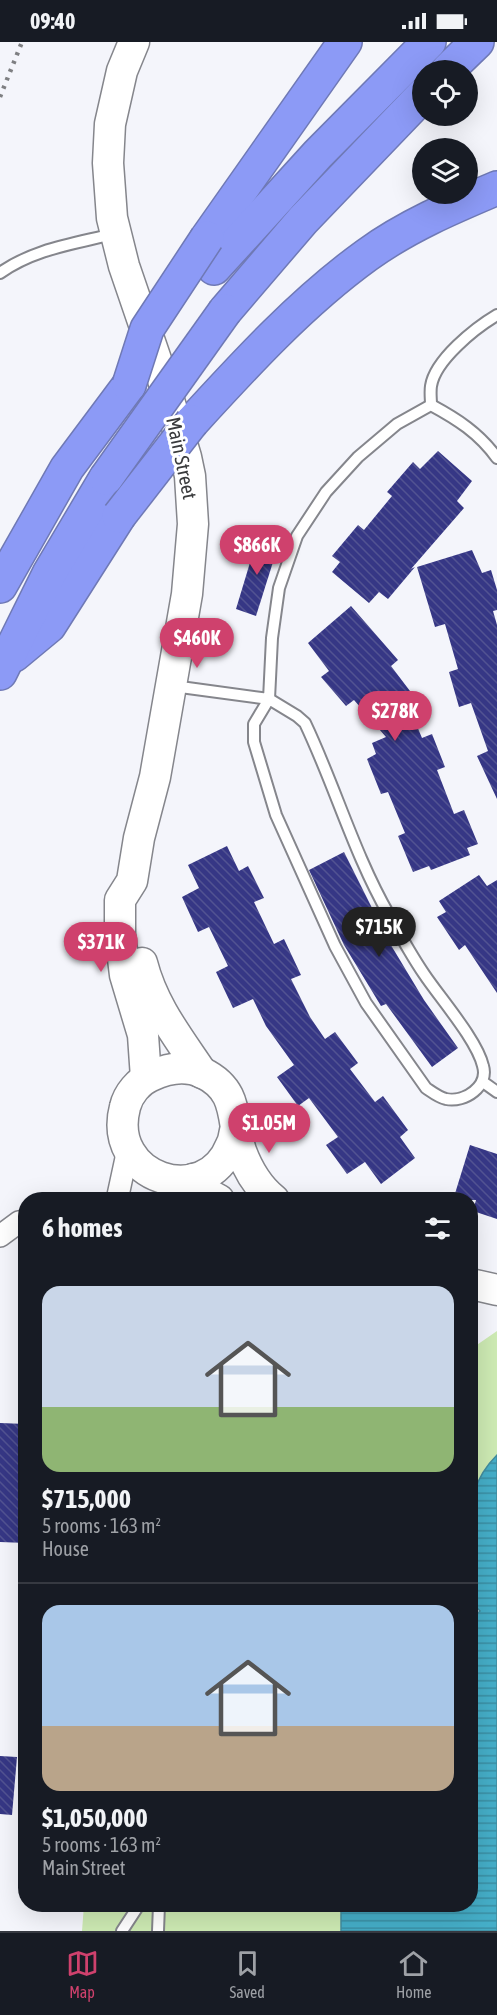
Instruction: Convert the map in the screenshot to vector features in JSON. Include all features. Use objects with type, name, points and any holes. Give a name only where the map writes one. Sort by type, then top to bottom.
[{"type":"highway","points":[[0,586],[67,468],[129,385],[345,42]]},
{"type":"highway","points":[[211,253],[318,154],[429,42]]},
{"type":"highway","points":[[458,60],[477,42]]},
{"type":"highway","points":[[3,668],[49,574],[106,478],[161,398],[225,311],[303,220],[412,106]]},
{"type":"highway","points":[[3,668],[49,627],[119,516],[192,422],[239,370],[290,321],[367,255],[430,218],[497,188]]},
{"type":"street","name":"Main Street","points":[[134,42],[117,89],[110,124],[109,194],[124,266],[179,434],[190,476],[193,524],[187,594],[169,686],[155,777],[139,838],[132,881],[120,900],[120,934],[125,975],[143,1035],[146,1078],[164,1070],[183,1068],[202,1073],[217,1082],[228,1095],[234,1110],[241,1151],[250,1171],[266,1192]]},
{"type":"street","name":"Main Street","points":[[132,881],[140,901],[139,932],[142,965],[153,997],[202,1073]]},
{"type":"street","points":[[146,1078],[134,1089],[126,1103],[122,1118],[123,1134],[128,1149],[137,1163],[149,1173],[180,1187],[200,1192]]},
{"type":"street","points":[[180,1187],[209,1172],[223,1160],[232,1145],[236,1128]]},
{"type":"street","points":[[119,1192],[128,1149]]},
{"type":"street","points":[[0,1235],[18,1223]]},
{"type":"street","points":[[478,1286],[497,1290]]},
{"type":"lane","points":[[0,273],[33,254],[116,233]]},
{"type":"lane","points":[[431,405],[431,386],[437,369],[474,332],[497,315]]},
{"type":"lane","points":[[169,686],[269,699],[305,723],[350,836],[387,913],[423,972],[477,1049],[484,1068],[483,1082],[476,1090],[465,1097],[448,1100],[426,1088],[366,1004],[335,946],[276,814],[254,742],[254,724],[269,699],[272,638],[279,588],[297,537],[326,492],[358,457],[397,424],[431,405]]},
{"type":"lane","points":[[431,405],[463,422],[497,458]]},
{"type":"lane","points":[[483,1082],[497,1092]]},
{"type":"lane","points":[[122,1931],[134,1912]]},
{"type":"lane","points":[[158,1931],[159,1912]]},
{"type":"green space","points":[[497,1331],[497,1455],[478,1484],[478,1344]]},
{"type":"green space","points":[[83,1912],[341,1912],[341,1931],[82,1931]]},
{"type":"water","points":[[497,1455],[497,1931],[341,1931],[341,1912],[478,1912],[478,1613],[480,1611],[478,1609],[478,1482]]},
{"type":"building","points":[[438,451],[472,481],[457,501],[464,508],[388,599],[379,592],[369,603],[332,572],[340,562],[332,556],[358,525],[364,530],[392,496],[387,492],[413,462],[420,469]]},
{"type":"building","points":[[258,536],[279,543],[256,616],[236,609]]},
{"type":"building","points":[[472,550],[482,573],[491,570],[497,590],[497,610],[493,611],[497,625],[497,799],[477,756],[488,751],[471,703],[459,707],[449,672],[458,669],[445,624],[435,627],[417,567]]},
{"type":"building","points":[[351,606],[398,660],[391,666],[413,695],[406,700],[422,738],[432,734],[445,767],[437,770],[454,814],[464,810],[478,844],[467,848],[470,855],[431,870],[429,866],[413,872],[398,836],[405,833],[388,792],[381,794],[367,759],[376,754],[372,743],[386,737],[354,700],[346,706],[321,677],[329,671],[308,643]]},
{"type":"building","points":[[227,846],[239,871],[248,866],[264,898],[254,902],[274,944],[284,939],[301,975],[291,979],[310,1017],[325,1039],[335,1032],[358,1063],[350,1069],[375,1102],[383,1096],[408,1130],[400,1137],[415,1158],[381,1184],[365,1162],[347,1174],[326,1145],[338,1137],[309,1098],[298,1106],[277,1077],[294,1065],[266,1026],[253,999],[233,1008],[216,972],[228,966],[209,927],[198,932],[182,897],[199,888],[188,865]]},
{"type":"building","points":[[344,852],[376,916],[374,917],[424,1000],[458,1048],[432,1067],[386,1004],[381,1006],[344,945],[309,870]]},
{"type":"building","points":[[479,875],[487,886],[497,880],[497,993],[465,945],[459,950],[437,917],[446,912],[439,901]]},
{"type":"building","points":[[470,1145],[497,1154],[497,1219],[478,1213],[478,1192],[455,1192]]},
{"type":"building","points":[[0,1423],[18,1424],[18,1543],[0,1542]]},
{"type":"building","points":[[0,1756],[17,1757],[12,1815],[0,1814]]},
{"type":"railway","points":[[0,97],[22,42]]}]
